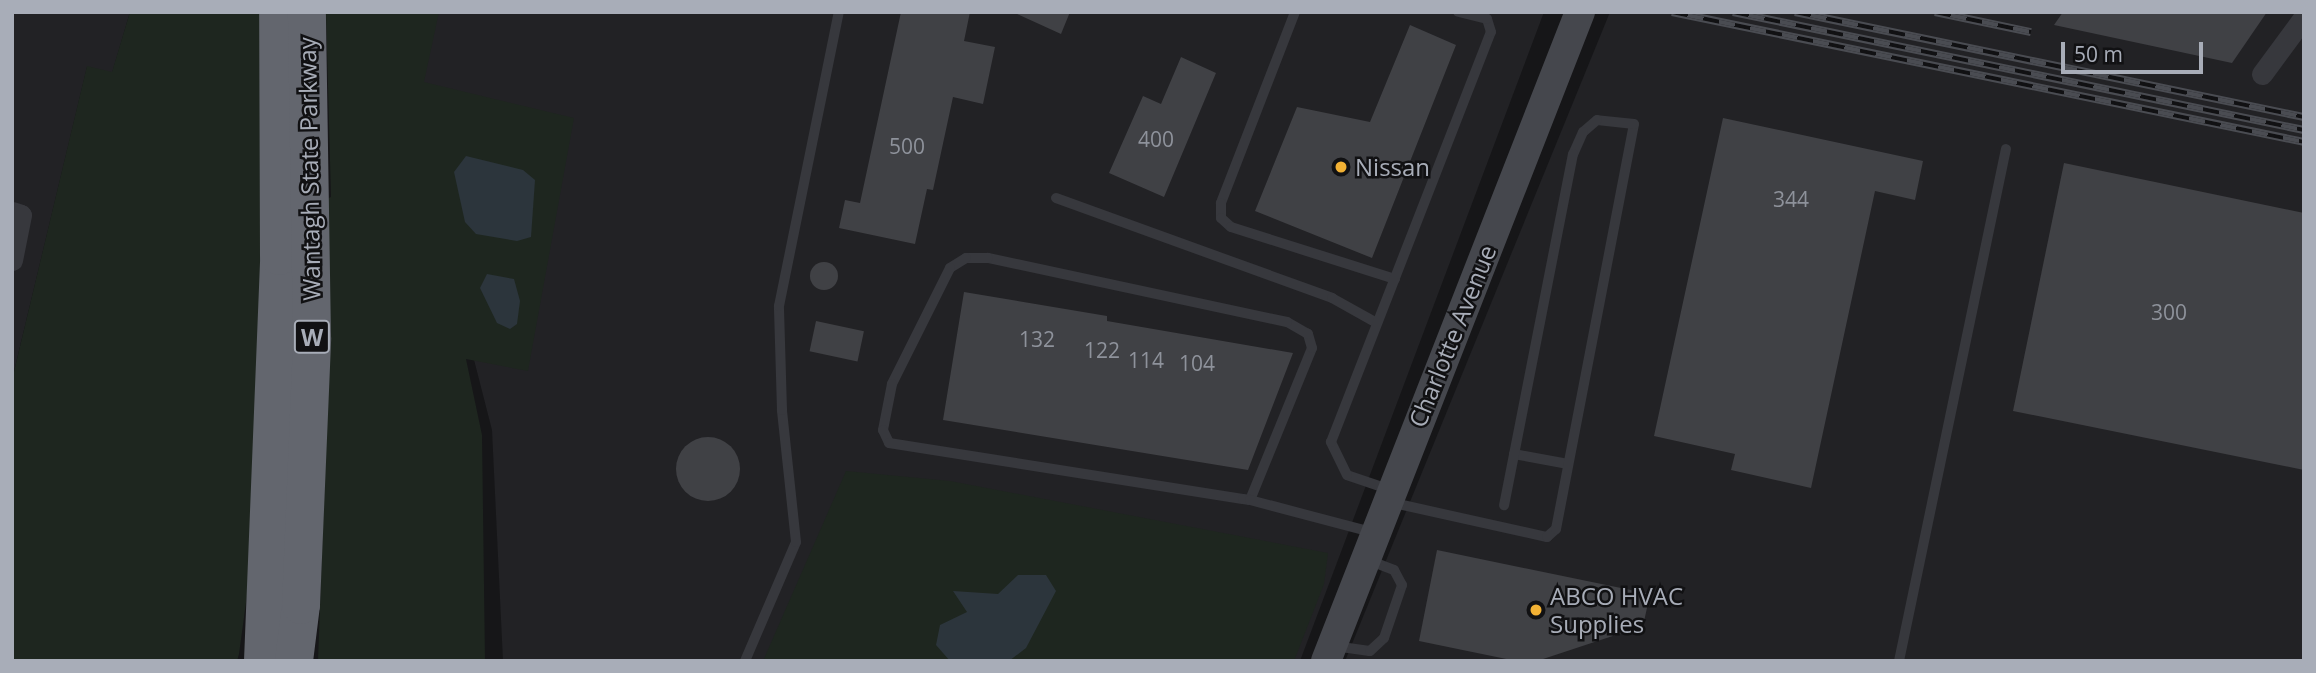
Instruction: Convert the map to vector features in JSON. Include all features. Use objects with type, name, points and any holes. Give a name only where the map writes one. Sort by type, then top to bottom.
[{"type":"highway","name":"Wantagh State Parkway","points":[[278,12],[279,257],[266,614],[286,660]]},
{"type":"highway","name":"Wantagh State Parkway","points":[[286,660],[301,605],[312,338],[307,12]]},
{"type":"highway","points":[[251,661],[266,614]]},
{"type":"street","name":"Charlotte Avenue","points":[[1329,653],[1580,12]]},
{"type":"street","points":[[2262,74],[2304,17]]},
{"type":"street","points":[[12,260],[17,214]]},
{"type":"lane","points":[[746,661],[796,542],[782,410],[779,306],[839,12]]},
{"type":"lane","points":[[1295,12],[1221,203],[1221,218],[1231,227],[1395,279]]},
{"type":"lane","points":[[1458,12],[1487,19],[1491,32],[1331,442],[1347,475],[1389,496],[1547,537],[1556,529],[1634,124],[1597,120],[1583,132],[1573,154],[1504,505]]},
{"type":"lane","points":[[1899,661],[2006,149]]},
{"type":"lane","points":[[1055,198],[1332,298],[1377,323]]},
{"type":"lane","points":[[1250,500],[1312,348],[1308,334],[1287,322],[988,258],[966,258],[950,268],[892,384],[883,430],[889,443],[1250,500],[1370,546],[1394,570],[1402,585],[1384,638],[1370,651],[1329,653]]},
{"type":"lane","points":[[1514,454],[1569,464]]},
{"type":"shaded area","points":[[12,12],[130,12],[112,73],[87,67],[12,380]]},
{"type":"shaded area","points":[[130,12],[264,12],[264,194],[251,566],[239,654],[237,661],[12,661],[12,380],[87,66],[112,72]]},
{"type":"shaded area","points":[[326,12],[439,12],[424,82],[574,118],[528,371],[466,359],[482,435],[485,661],[318,661],[328,387],[320,202],[331,197]]},
{"type":"shaded area","points":[[385,12],[1544,12],[1300,661],[503,661],[492,430]]},
{"type":"shaded area","points":[[1610,12],[2304,12],[2304,661],[1345,661]]},
{"type":"shaded area","points":[[466,156],[523,170],[535,180],[531,237],[517,241],[476,234],[465,222],[454,172]]},
{"type":"shaded area","points":[[487,274],[514,279],[520,301],[517,324],[510,329],[497,323],[480,288]]},
{"type":"shaded area","points":[[846,471],[950,481],[1328,553],[1324,584],[1294,661],[763,661]]},
{"type":"shaded area","points":[[1018,575],[1046,575],[1056,591],[1026,648],[1009,661],[950,661],[936,645],[940,625],[967,612],[953,591],[998,594]]},
{"type":"building","points":[[901,12],[970,12],[964,41],[995,47],[983,104],[953,97],[933,190],[927,189],[915,244],[839,228],[845,200],[860,203]]},
{"type":"building","points":[[1013,12],[1070,12],[1061,34]]},
{"type":"building","points":[[2063,12],[2267,12],[2232,63],[2054,25]]},
{"type":"building","name":"Nissan","points":[[1410,25],[1456,45],[1372,258],[1255,211],[1297,107],[1370,122]]},
{"type":"building","points":[[1181,57],[1216,73],[1164,197],[1109,173],[1143,96],[1161,104]]},
{"type":"building","points":[[1723,118],[1923,161],[1915,200],[1875,191],[1811,488],[1731,470],[1735,454],[1654,436]]},
{"type":"building","points":[[2064,163],[2304,213],[2304,470],[2013,411]]},
{"type":"building","points":[[824,262],[834,266],[838,276],[834,286],[824,290],[814,286],[810,276],[814,266]]},
{"type":"building","points":[[964,292],[1107,316],[1107,321],[1293,353],[1248,470],[943,420]]},
{"type":"building","points":[[816,321],[864,331],[857,362],[810,351]]},
{"type":"building","points":[[708,437],[726,443],[734,451],[740,469],[734,487],[726,495],[708,501],[690,495],[682,487],[676,469],[682,451],[690,443]]},
{"type":"building","name":"ABCO HVAC Supplies","points":[[1437,550],[1650,594],[1643,626],[1537,661],[1516,661],[1419,641]]},
{"type":"railway","points":[[1672,12],[2304,142]]},
{"type":"railway","points":[[1733,12],[2304,130]]},
{"type":"railway","points":[[1795,12],[2304,117]]},
{"type":"railway","points":[[1935,12],[2031,32]]},
{"type":"place","name":"Nissan","points":[[1341,167]]},
{"type":"place","name":"ABCO HVAC Supplies","points":[[1536,610]]}]
